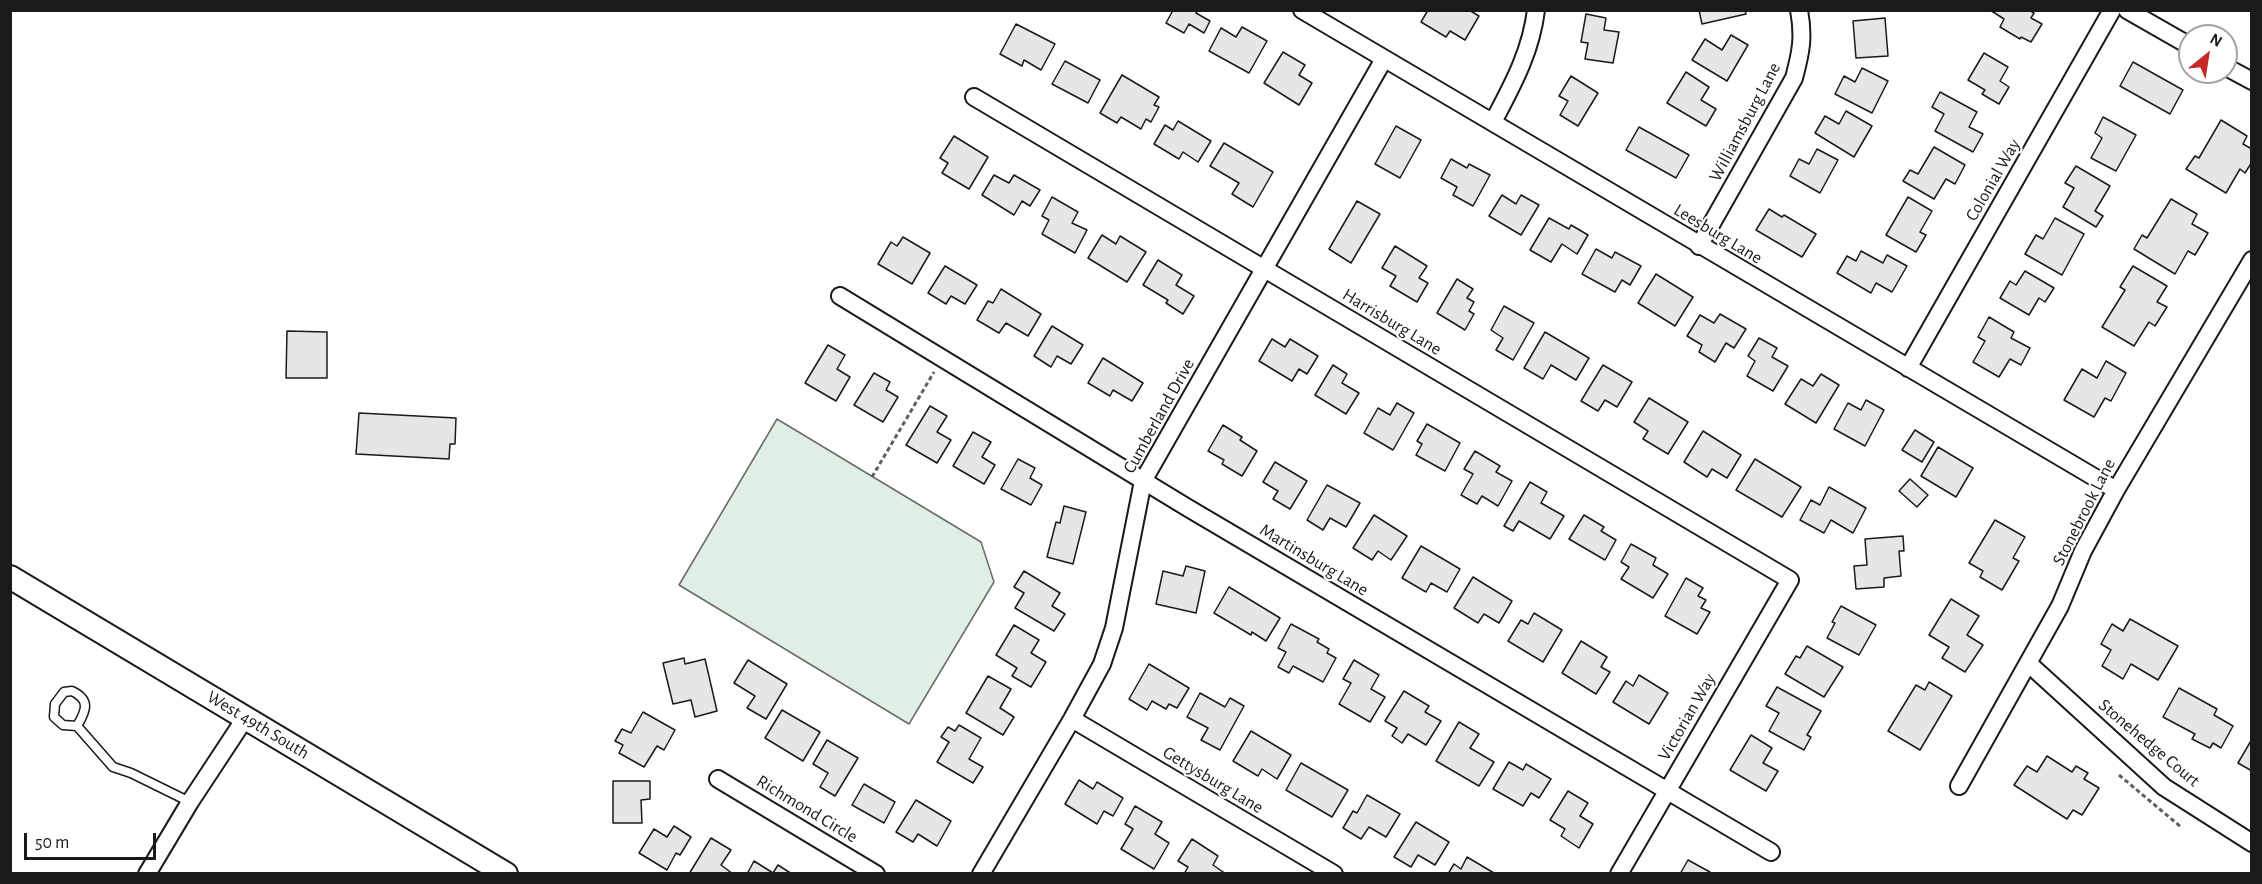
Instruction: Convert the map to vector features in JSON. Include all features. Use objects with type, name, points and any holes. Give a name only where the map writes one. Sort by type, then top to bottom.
[{"type":"street","name":"Leesburg Lane","points":[[1302,10],[2116,490]]},
{"type":"street","points":[[1493,122],[1521,68],[1533,30],[1536,10]]},
{"type":"street","name":"Williamsburg Lane","points":[[1699,246],[1794,78],[1802,48],[1803,31],[1799,10]]},
{"type":"street","name":"Colonial Way","points":[[1908,368],[2112,10]]},
{"type":"street","points":[[2127,10],[2178,39]]},
{"type":"street","name":"Cumberland Drive","points":[[981,873],[1102,664],[1114,628],[1143,481],[1384,59]]},
{"type":"street","points":[[2238,73],[2252,81]]},
{"type":"street","name":"Harrisburg Lane","points":[[974,97],[1790,580]]},
{"type":"street","name":"Stonebrook Lane","points":[[1959,786],[2060,606],[2083,551],[2116,490],[2252,260]]},
{"type":"street","name":"Martinsburg Lane","points":[[840,296],[1143,481],[1771,852]]},
{"type":"street","name":"West 49th South","points":[[10,577],[506,873]]},
{"type":"street","name":"Victorian Way","points":[[1619,873],[1790,580]]},
{"type":"street","name":"Stonehedge Court","points":[[2028,663],[2164,787],[2252,843]]},
{"type":"street","points":[[147,873],[246,717]]},
{"type":"street","name":"Gettysburg Lane","points":[[1072,719],[1334,873]]},
{"type":"street","name":"Richmond Circle","points":[[718,778],[876,873]]},
{"type":"lane","points":[[77,726],[86,712],[85,703],[79,694],[72,691],[64,692],[55,704],[54,717],[63,725],[77,726],[114,767],[190,802]]},
{"type":"path","points":[[872,477],[934,372]]},
{"type":"path","points":[[2119,775],[2181,827]]},
{"type":"green space","points":[[777,419],[981,542],[994,582],[909,724],[679,585]]},
{"type":"building","points":[[1170,10],[1198,10],[1196,13],[1210,21],[1204,33],[1189,24],[1184,33],[1166,23],[1172,12]]},
{"type":"building","points":[[1428,10],[1469,10],[1479,16],[1465,40],[1450,31],[1446,37],[1421,22]]},
{"type":"building","points":[[1699,10],[1745,10],[1746,14],[1702,24]]},
{"type":"building","points":[[1990,10],[2029,10],[2034,13],[2031,18],[2042,24],[2031,42],[2021,37],[2020,39],[2000,27],[2004,19]]},
{"type":"building","points":[[1586,14],[1606,18],[1604,30],[1619,32],[1613,63],[1585,59],[1588,43],[1581,42]]},
{"type":"building","points":[[1885,18],[1888,56],[1856,58],[1853,21]]},
{"type":"building","points":[[1016,24],[1055,44],[1041,70],[1024,60],[1022,66],[1000,54]]},
{"type":"building","points":[[1242,27],[1267,41],[1249,73],[1209,51],[1221,28],[1236,37]]},
{"type":"building","points":[[1731,35],[1748,45],[1727,81],[1692,60],[1705,39],[1722,50]]},
{"type":"building","points":[[1283,52],[1305,65],[1299,75],[1312,83],[1299,105],[1264,83]]},
{"type":"building","points":[[1984,53],[2008,67],[2000,81],[2009,87],[1999,104],[1982,94],[1985,90],[1968,80]]},
{"type":"building","points":[[1065,61],[1100,80],[1088,103],[1052,84]]},
{"type":"building","points":[[2133,62],[2183,90],[2170,114],[2120,86]]},
{"type":"building","points":[[1862,68],[1888,81],[1872,113],[1835,94],[1844,76],[1855,82]]},
{"type":"building","points":[[1686,72],[1709,87],[1701,100],[1716,109],[1706,126],[1667,103]]},
{"type":"building","points":[[1122,75],[1159,97],[1154,105],[1159,107],[1151,122],[1146,119],[1141,129],[1121,117],[1117,123],[1100,113]]},
{"type":"building","points":[[1571,76],[1598,93],[1578,126],[1560,115],[1568,101],[1559,96]]},
{"type":"building","points":[[1940,92],[1977,112],[1969,127],[1983,134],[1973,152],[1935,131],[1944,114],[1932,107]]},
{"type":"building","points":[[1846,111],[1872,126],[1854,157],[1815,133],[1825,116],[1839,124]]},
{"type":"building","points":[[2103,117],[2136,135],[2116,171],[2091,158],[2102,138],[2095,133]]},
{"type":"building","points":[[2221,120],[2247,136],[2243,144],[2252,149],[2252,162],[2245,173],[2240,169],[2226,193],[2186,169],[2195,156],[2199,158]]},
{"type":"building","points":[[1178,121],[1211,141],[1198,162],[1183,152],[1179,159],[1154,144],[1165,125],[1173,130]]},
{"type":"building","points":[[1396,126],[1421,140],[1400,178],[1375,164]]},
{"type":"building","points":[[1639,127],[1689,155],[1676,178],[1626,150]]},
{"type":"building","points":[[954,136],[988,157],[969,189],[942,173],[948,163],[940,158]]},
{"type":"building","points":[[1224,143],[1273,172],[1253,207],[1232,194],[1239,183],[1210,166]]},
{"type":"building","points":[[1934,147],[1965,165],[1955,184],[1946,179],[1934,199],[1903,181],[1910,170],[1918,174]]},
{"type":"building","points":[[1817,149],[1838,160],[1820,193],[1790,176],[1799,159],[1809,164]]},
{"type":"building","points":[[1451,159],[1467,168],[1469,164],[1490,175],[1473,206],[1453,195],[1457,187],[1441,178]]},
{"type":"building","points":[[2076,166],[2110,186],[2095,211],[2103,216],[2096,227],[2063,207],[2074,188],[2065,183]]},
{"type":"building","points":[[994,175],[1009,183],[1014,175],[1040,190],[1030,206],[1022,201],[1014,215],[982,195]]},
{"type":"building","points":[[1502,195],[1516,204],[1521,195],[1539,205],[1521,235],[1489,216]]},
{"type":"building","points":[[1052,197],[1078,212],[1072,223],[1087,230],[1075,253],[1042,234],[1049,220],[1042,216]]},
{"type":"building","points":[[1908,197],[1932,211],[1920,232],[1926,235],[1916,252],[1886,235]]},
{"type":"building","points":[[2171,199],[2197,214],[2192,224],[2208,233],[2195,255],[2188,251],[2175,274],[2134,249],[2142,235],[2147,238]]},
{"type":"building","points":[[1357,201],[1380,214],[1351,263],[1329,249]]},
{"type":"building","points":[[1769,209],[1816,234],[1802,257],[1756,230]]},
{"type":"building","points":[[1549,218],[1569,229],[1571,225],[1588,235],[1577,254],[1562,244],[1551,262],[1530,250]]},
{"type":"building","points":[[2055,218],[2084,234],[2062,275],[2025,254],[2036,235],[2043,239]]},
{"type":"building","points":[[1102,235],[1116,244],[1120,236],[1146,252],[1127,282],[1088,258]]},
{"type":"building","points":[[903,237],[930,253],[912,284],[878,264],[891,242],[897,246]]},
{"type":"building","points":[[1395,246],[1427,266],[1419,278],[1428,283],[1417,302],[1390,286],[1396,276],[1382,268]]},
{"type":"building","points":[[1596,249],[1612,258],[1615,252],[1641,266],[1630,285],[1622,280],[1615,292],[1582,274]]},
{"type":"building","points":[[1861,251],[1883,263],[1887,255],[1907,266],[1892,292],[1876,283],[1871,293],[1837,273],[1847,256],[1856,261]]},
{"type":"building","points":[[1158,260],[1182,275],[1176,285],[1194,296],[1183,314],[1166,303],[1168,300],[1143,285]]},
{"type":"building","points":[[945,266],[977,285],[965,304],[951,296],[946,304],[928,293]]},
{"type":"building","points":[[2133,266],[2167,286],[2157,302],[2167,307],[2155,326],[2149,322],[2134,346],[2102,327],[2125,290],[2120,287]]},
{"type":"building","points":[[2025,271],[2054,288],[2045,302],[2039,298],[2029,315],[2000,298],[2010,281],[2016,285]]},
{"type":"building","points":[[1656,274],[1693,297],[1675,326],[1638,303]]},
{"type":"building","points":[[1457,279],[1473,289],[1467,298],[1474,302],[1469,311],[1474,314],[1465,330],[1437,313]]},
{"type":"building","points":[[1001,289],[1041,314],[1028,336],[1006,323],[999,333],[977,320],[988,301],[993,303]]},
{"type":"building","points":[[1504,306],[1534,323],[1513,360],[1496,350],[1503,338],[1491,330]]},
{"type":"building","points":[[1720,314],[1746,329],[1734,348],[1726,343],[1715,362],[1699,352],[1702,345],[1687,336],[1700,315],[1714,323]]},
{"type":"building","points":[[1989,317],[2014,332],[2011,338],[2030,348],[2021,365],[2010,359],[1999,377],[1973,362],[1985,341],[1978,337]]},
{"type":"building","points":[[1052,326],[1083,345],[1071,364],[1057,356],[1051,367],[1034,356]]},
{"type":"building","points":[[287,331],[327,332],[327,378],[286,378]]},
{"type":"building","points":[[1545,332],[1589,358],[1576,380],[1551,365],[1543,379],[1524,368]]},
{"type":"building","points":[[1759,338],[1777,348],[1772,357],[1788,366],[1773,391],[1747,376],[1755,361],[1748,356]]},
{"type":"building","points":[[1272,339],[1285,347],[1290,339],[1318,356],[1307,374],[1299,369],[1292,381],[1259,361]]},
{"type":"building","points":[[828,345],[845,355],[837,369],[850,377],[836,401],[805,383]]},
{"type":"building","points":[[1103,358],[1143,383],[1132,401],[1113,390],[1110,396],[1088,383]]},
{"type":"building","points":[[2106,361],[2126,373],[2111,401],[2105,398],[2094,417],[2064,400],[2082,369],[2097,378]]},
{"type":"building","points":[[1333,365],[1347,374],[1342,383],[1359,393],[1346,414],[1315,395]]},
{"type":"building","points":[[1603,365],[1632,382],[1617,407],[1605,400],[1598,411],[1581,401]]},
{"type":"building","points":[[874,373],[890,382],[886,390],[898,397],[883,422],[854,405]]},
{"type":"building","points":[[1821,374],[1839,385],[1816,423],[1785,404],[1801,379],[1813,386]]},
{"type":"building","points":[[1649,398],[1688,422],[1668,454],[1643,439],[1648,431],[1634,422]]},
{"type":"building","points":[[1866,400],[1884,410],[1865,446],[1834,429],[1848,403],[1861,410]]},
{"type":"building","points":[[1397,403],[1414,413],[1393,450],[1364,433],[1378,408],[1390,415]]},
{"type":"building","points":[[930,406],[947,416],[937,432],[951,440],[937,463],[906,445]]},
{"type":"building","points":[[359,413],[456,418],[455,444],[450,444],[449,459],[356,454]]},
{"type":"building","points":[[1427,424],[1460,443],[1445,471],[1416,455],[1422,444],[1417,441]]},
{"type":"building","points":[[1223,425],[1242,437],[1240,440],[1257,451],[1242,476],[1222,464],[1224,460],[1208,451]]},
{"type":"building","points":[[1915,430],[1934,442],[1922,462],[1902,450]]},
{"type":"building","points":[[1703,431],[1741,455],[1727,478],[1712,469],[1707,477],[1684,462]]},
{"type":"building","points":[[973,432],[991,442],[982,457],[995,465],[984,484],[953,466]]},
{"type":"building","points":[[1938,447],[1973,468],[1956,497],[1921,476]]},
{"type":"building","points":[[1475,451],[1500,466],[1496,472],[1512,481],[1498,506],[1482,496],[1477,504],[1461,495],[1473,474],[1464,469]]},
{"type":"building","points":[[1018,459],[1035,468],[1030,478],[1042,485],[1031,505],[1001,489]]},
{"type":"building","points":[[1755,459],[1801,487],[1782,517],[1736,490]]},
{"type":"building","points":[[1275,462],[1307,481],[1290,509],[1273,499],[1278,491],[1263,482]]},
{"type":"building","points":[[1910,479],[1928,495],[1917,507],[1899,491]]},
{"type":"building","points":[[1530,482],[1547,492],[1541,503],[1564,516],[1550,539],[1519,521],[1513,531],[1504,526]]},
{"type":"building","points":[[1327,485],[1360,503],[1346,527],[1330,518],[1323,530],[1307,520]]},
{"type":"building","points":[[1829,487],[1866,508],[1853,533],[1831,520],[1824,533],[1800,520],[1811,500],[1820,505]]},
{"type":"building","points":[[1064,506],[1086,512],[1073,564],[1047,557],[1056,522],[1060,523]]},
{"type":"building","points":[[1374,515],[1407,536],[1391,560],[1378,551],[1372,560],[1353,548]]},
{"type":"building","points":[[1584,515],[1604,527],[1601,531],[1616,540],[1605,560],[1569,539]]},
{"type":"building","points":[[1995,520],[2025,537],[2013,558],[2019,561],[2002,590],[1980,577],[1983,571],[1969,563]]},
{"type":"building","points":[[1903,536],[1904,551],[1899,551],[1901,576],[1884,578],[1884,587],[1856,589],[1854,566],[1867,565],[1865,539]]},
{"type":"building","points":[[1631,544],[1656,558],[1653,565],[1668,574],[1653,598],[1621,579],[1629,567],[1621,562]]},
{"type":"building","points":[[1421,546],[1460,569],[1447,592],[1431,583],[1426,592],[1402,578]]},
{"type":"building","points":[[1186,566],[1205,571],[1196,613],[1156,604],[1163,571],[1183,576]]},
{"type":"building","points":[[1024,571],[1060,593],[1052,606],[1065,614],[1054,631],[1015,608],[1024,593],[1014,587]]},
{"type":"building","points":[[1473,577],[1512,601],[1499,623],[1484,614],[1478,623],[1454,608]]},
{"type":"building","points":[[1686,578],[1703,588],[1698,596],[1706,600],[1701,608],[1710,612],[1697,634],[1665,616]]},
{"type":"building","points":[[1229,587],[1280,618],[1266,641],[1252,632],[1251,635],[1214,613]]},
{"type":"building","points":[[1951,599],[1979,616],[1967,635],[1983,645],[1965,672],[1942,658],[1949,647],[1929,635]]},
{"type":"building","points":[[1841,606],[1876,625],[1859,655],[1827,638],[1835,623],[1832,622]]},
{"type":"building","points":[[1534,613],[1562,630],[1543,662],[1508,641],[1521,620],[1528,624]]},
{"type":"building","points":[[2130,619],[2178,646],[2158,680],[2131,664],[2123,679],[2102,666],[2111,650],[2101,644],[2112,624],[2123,631]]},
{"type":"building","points":[[1291,624],[1319,639],[1317,642],[1329,649],[1327,653],[1336,658],[1323,682],[1293,666],[1289,673],[1278,667],[1286,652],[1278,648]]},
{"type":"building","points":[[1014,625],[1039,640],[1031,653],[1046,662],[1031,687],[1012,676],[1017,668],[996,655]]},
{"type":"building","points":[[1581,641],[1607,657],[1601,667],[1610,672],[1596,694],[1562,673]]},
{"type":"building","points":[[1807,646],[1843,667],[1824,697],[1785,674],[1796,656],[1800,658]]},
{"type":"building","points":[[684,658],[685,664],[705,659],[717,711],[695,717],[691,700],[673,704],[663,663]]},
{"type":"building","points":[[748,660],[787,684],[766,719],[747,708],[755,696],[734,683]]},
{"type":"building","points":[[1354,660],[1379,675],[1371,689],[1385,697],[1370,722],[1339,704],[1351,683],[1343,679]]},
{"type":"building","points":[[1149,664],[1189,688],[1177,708],[1169,704],[1166,709],[1152,701],[1147,710],[1129,699]]},
{"type":"building","points":[[1639,675],[1668,693],[1649,724],[1613,702],[1626,681],[1633,686]]},
{"type":"building","points":[[988,676],[1011,689],[1000,708],[1014,717],[1003,735],[966,713]]},
{"type":"building","points":[[1929,682],[1952,696],[1920,750],[1888,731],[1916,685],[1925,690]]},
{"type":"building","points":[[1777,687],[1821,711],[1807,735],[1811,737],[1804,750],[1769,731],[1779,713],[1766,706]]},
{"type":"building","points":[[2179,688],[2217,709],[2214,715],[2233,726],[2221,748],[2213,743],[2210,748],[2192,739],[2195,734],[2163,717]]},
{"type":"building","points":[[1404,691],[1429,706],[1425,712],[1441,721],[1426,745],[1408,734],[1402,743],[1392,736],[1397,728],[1385,721]]},
{"type":"building","points":[[1200,693],[1225,707],[1230,698],[1244,706],[1220,750],[1201,740],[1208,728],[1187,717]]},
{"type":"building","points":[[782,710],[820,732],[803,761],[765,738]]},
{"type":"building","points":[[643,712],[675,730],[664,750],[657,746],[644,767],[619,753],[623,745],[615,741],[622,729],[631,733]]},
{"type":"building","points":[[1459,722],[1479,734],[1470,748],[1494,762],[1479,786],[1436,761]]},
{"type":"building","points":[[959,725],[981,738],[969,759],[983,767],[973,783],[937,762],[949,742],[941,737],[948,727],[955,731]]},
{"type":"building","points":[[1251,731],[1291,755],[1277,779],[1262,769],[1258,776],[1233,761]]},
{"type":"building","points":[[1751,735],[1772,748],[1763,763],[1778,771],[1766,791],[1730,770]]},
{"type":"building","points":[[2252,739],[2252,771],[2238,763]]},
{"type":"building","points":[[827,740],[858,758],[835,796],[820,787],[828,773],[813,764]]},
{"type":"building","points":[[2047,756],[2072,772],[2076,766],[2088,773],[2084,779],[2099,788],[2082,815],[2073,810],[2067,819],[2014,785],[2027,766],[2037,772]]},
{"type":"building","points":[[1509,762],[1523,770],[1526,764],[1551,779],[1539,798],[1531,793],[1523,806],[1493,789]]},
{"type":"building","points":[[1301,763],[1348,790],[1332,817],[1286,790]]},
{"type":"building","points":[[1079,780],[1093,789],[1097,782],[1123,798],[1113,816],[1104,811],[1097,824],[1065,804]]},
{"type":"building","points":[[613,781],[650,781],[650,799],[641,800],[642,823],[613,823]]},
{"type":"building","points":[[864,784],[895,802],[884,823],[852,805]]},
{"type":"building","points":[[1568,791],[1588,803],[1580,816],[1593,824],[1579,848],[1561,836],[1565,829],[1550,820]]},
{"type":"building","points":[[1367,795],[1400,814],[1386,837],[1369,827],[1361,839],[1343,828],[1353,811],[1357,813]]},
{"type":"building","points":[[916,800],[951,821],[937,846],[918,834],[913,842],[896,832]]},
{"type":"building","points":[[1135,806],[1162,822],[1155,834],[1169,843],[1154,869],[1121,849],[1133,829],[1125,824]]},
{"type":"building","points":[[1416,822],[1449,842],[1435,865],[1418,855],[1411,867],[1394,857]]},
{"type":"building","points":[[674,826],[691,837],[680,855],[676,853],[667,870],[639,853],[654,829],[667,837]]},
{"type":"building","points":[[711,838],[731,850],[721,865],[733,874],[689,874]]},
{"type":"building","points":[[1192,839],[1218,856],[1213,865],[1226,874],[1184,874],[1188,867],[1178,861]]},
{"type":"building","points":[[1467,857],[1494,874],[1448,874],[1454,864],[1461,869]]},
{"type":"building","points":[[1688,860],[1710,872],[1709,874],[1680,874]]},
{"type":"building","points":[[754,861],[773,873],[778,865],[792,874],[747,874]]}]
